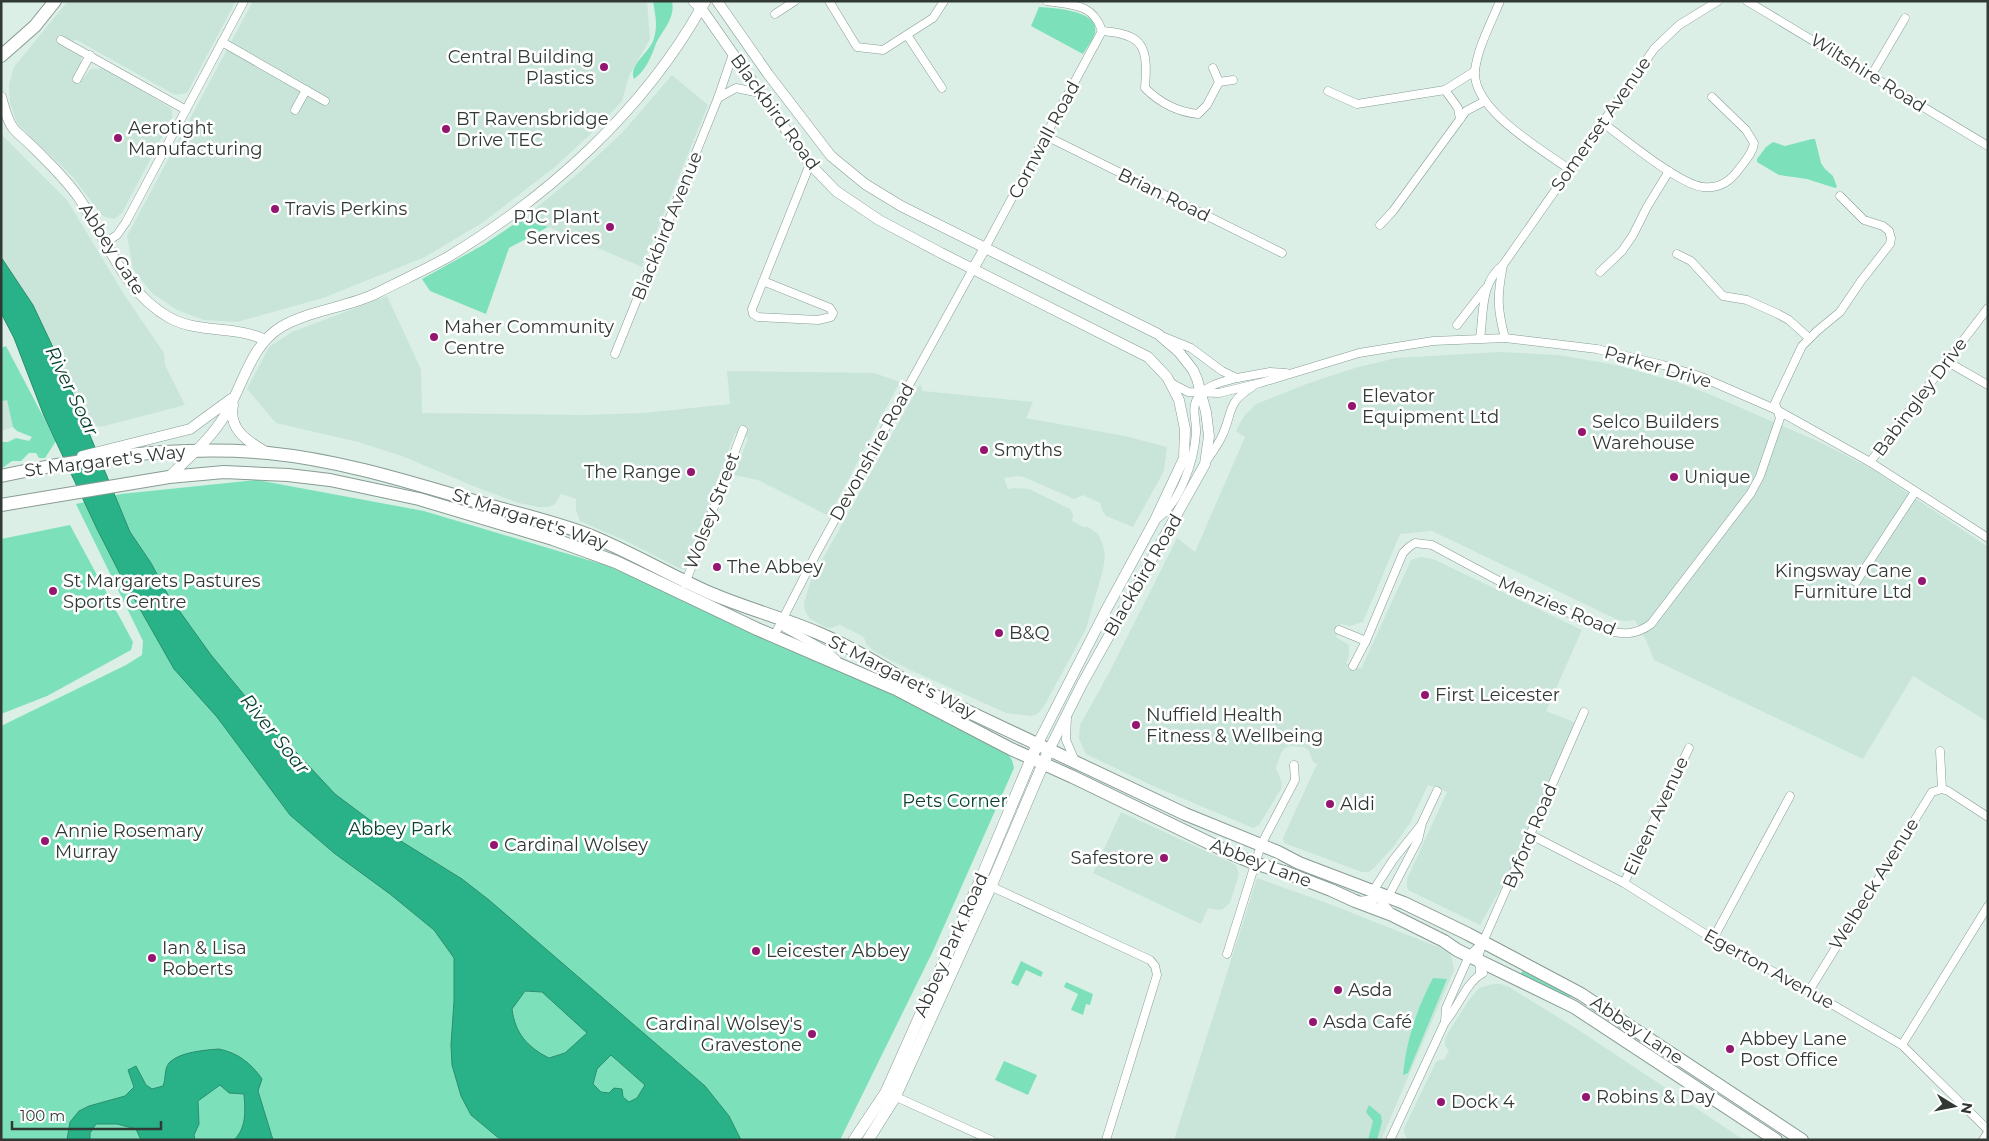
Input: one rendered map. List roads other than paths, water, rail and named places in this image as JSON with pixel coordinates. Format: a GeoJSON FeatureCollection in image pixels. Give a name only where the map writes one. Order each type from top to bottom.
{"type":"FeatureCollection","features":[{"type":"Feature","properties":{"kind":"main road"},"geometry":{"type":"LineString","coordinates":[[1,56],[24,38],[49,4]]}},
{"type":"Feature","properties":{"kind":"main road","name":"St Margaret's Way"},"geometry":{"type":"LineString","coordinates":[[1,476],[130,449],[268,454],[333,464],[386,475],[558,524],[623,549],[683,587],[774,636],[896,689],[1044,764]]}},
{"type":"Feature","properties":{"kind":"main road","name":"St Margaret's Way"},"geometry":{"type":"LineString","coordinates":[[1,505],[133,482],[224,472],[288,475],[330,480],[419,499],[582,548],[683,587],[783,620],[844,645],[876,662],[910,684],[1049,750]]}},
{"type":"Feature","properties":{"kind":"main road","name":"Abbey Park Road"},"geometry":{"type":"LineString","coordinates":[[854,1140],[890,1094],[1037,744]]}},
{"type":"Feature","properties":{"kind":"main road","name":"Abbey Park Road"},"geometry":{"type":"LineString","coordinates":[[868,1140],[991,886],[1049,750]]}},
{"type":"Feature","properties":{"kind":"main road","name":"Abbey Lane"},"geometry":{"type":"LineString","coordinates":[[1049,750],[1185,814],[1299,863],[1404,903],[1438,920],[1462,936],[1476,952],[1498,970],[1574,1007],[1776,1140]]}},
{"type":"Feature","properties":{"kind":"main road","name":"Abbey Lane"},"geometry":{"type":"LineString","coordinates":[[1044,764],[1254,863],[1331,890],[1355,902],[1392,915],[1476,952],[1581,994],[1802,1140]]}},
{"type":"Feature","properties":{"kind":"street"},"geometry":{"type":"LineString","coordinates":[[105,243],[117,235],[126,222],[244,1]]}},
{"type":"Feature","properties":{"kind":"street","name":"Blackbird Road"},"geometry":{"type":"LineString","coordinates":[[716,1],[768,74],[831,156],[865,184],[901,206],[1158,334],[1180,352],[1193,370],[1206,412],[1209,436],[1205,464],[1139,581],[1049,750]]}},
{"type":"Feature","properties":{"kind":"street"},"geometry":{"type":"LineString","coordinates":[[775,14],[795,1]]}},
{"type":"Feature","properties":{"kind":"street"},"geometry":{"type":"LineString","coordinates":[[829,1],[857,47],[883,50],[933,18],[944,1]]}},
{"type":"Feature","properties":{"kind":"street"},"geometry":{"type":"LineString","coordinates":[[1047,1],[1083,7],[1093,14],[1099,22],[1102,31],[1120,32],[1136,40],[1146,53],[1145,88],[1154,96],[1183,113],[1198,114],[1208,105],[1219,82],[1213,68]]}},
{"type":"Feature","properties":{"kind":"street"},"geometry":{"type":"LineString","coordinates":[[1500,1],[1479,55],[1475,71],[1478,87],[1485,101],[1521,135],[1569,169]]}},
{"type":"Feature","properties":{"kind":"street","name":"Somerset Avenue"},"geometry":{"type":"LineString","coordinates":[[1457,325],[1486,287],[1494,272],[1502,265],[1654,49],[1679,25],[1718,1]]}},
{"type":"Feature","properties":{"kind":"street","name":"Wiltshire Road"},"geometry":{"type":"LineString","coordinates":[[1747,1],[1988,146]]}},
{"type":"Feature","properties":{"kind":"street"},"geometry":{"type":"LineString","coordinates":[[169,477],[197,450],[225,416],[259,348],[265,340],[281,326],[374,294],[413,275],[446,258],[500,222],[577,161],[639,96],[682,40],[700,3]]}},
{"type":"Feature","properties":{"kind":"street","name":"Blackbird Road"},"geometry":{"type":"LineString","coordinates":[[700,3],[733,54],[810,164],[836,191],[879,220],[973,270],[1027,295],[1148,357],[1171,383],[1179,400],[1184,421],[1184,458],[1155,520],[1037,744]]}},
{"type":"Feature","properties":{"kind":"street"},"geometry":{"type":"LineString","coordinates":[[1871,76],[1906,18]]}},
{"type":"Feature","properties":{"kind":"street","name":"Cornwall Road"},"geometry":{"type":"LineString","coordinates":[[985,248],[1102,31]]}},
{"type":"Feature","properties":{"kind":"street"},"geometry":{"type":"LineString","coordinates":[[907,35],[942,88]]}},
{"type":"Feature","properties":{"kind":"street"},"geometry":{"type":"LineString","coordinates":[[61,40],[186,110]]}},
{"type":"Feature","properties":{"kind":"street"},"geometry":{"type":"LineString","coordinates":[[222,42],[325,101]]}},
{"type":"Feature","properties":{"kind":"street","name":"Blackbird Avenue"},"geometry":{"type":"LineString","coordinates":[[615,354],[718,98],[733,54]]}},
{"type":"Feature","properties":{"kind":"street"},"geometry":{"type":"LineString","coordinates":[[77,79],[90,56]]}},
{"type":"Feature","properties":{"kind":"street"},"geometry":{"type":"LineString","coordinates":[[1328,91],[1357,104],[1445,90],[1475,71]]}},
{"type":"Feature","properties":{"kind":"street"},"geometry":{"type":"LineString","coordinates":[[1219,82],[1233,80]]}},
{"type":"Feature","properties":{"kind":"street"},"geometry":{"type":"LineString","coordinates":[[718,98],[736,88],[760,93]]}},
{"type":"Feature","properties":{"kind":"street"},"geometry":{"type":"LineString","coordinates":[[295,110],[306,90]]}},
{"type":"Feature","properties":{"kind":"street"},"geometry":{"type":"LineString","coordinates":[[1445,90],[1458,108],[1460,119]]}},
{"type":"Feature","properties":{"kind":"street","name":"Abbey Gate"},"geometry":{"type":"LineString","coordinates":[[1,97],[12,128],[53,166],[79,197],[128,281],[146,301],[168,317],[197,328],[243,333],[265,340]]}},
{"type":"Feature","properties":{"kind":"street"},"geometry":{"type":"LineString","coordinates":[[1602,122],[1669,171],[1701,187],[1720,186],[1734,176],[1754,149],[1754,143],[1752,137],[1712,97]]}},
{"type":"Feature","properties":{"kind":"street"},"geometry":{"type":"LineString","coordinates":[[1380,225],[1393,211],[1466,111],[1485,101]]}},
{"type":"Feature","properties":{"kind":"street","name":"Brian Road"},"geometry":{"type":"LineString","coordinates":[[1046,136],[1282,253]]}},
{"type":"Feature","properties":{"kind":"street"},"geometry":{"type":"LineString","coordinates":[[763,280],[830,308],[831,317],[818,320],[758,317],[753,314],[752,310],[763,280],[810,164]]}},
{"type":"Feature","properties":{"kind":"street"},"geometry":{"type":"LineString","coordinates":[[1600,272],[1622,251],[1633,235],[1647,207],[1669,171]]}},
{"type":"Feature","properties":{"kind":"street","name":"Menzies Road"},"geometry":{"type":"LineString","coordinates":[[1353,666],[1404,554],[1409,547],[1416,543],[1432,545],[1499,581],[1606,630],[1630,634],[1645,628],[1666,607],[1751,493],[1760,476],[1780,418],[1775,403],[1788,372],[1802,346],[1840,312],[1866,274],[1890,244],[1889,231],[1883,226],[1864,220],[1840,196]]}},
{"type":"Feature","properties":{"kind":"street"},"geometry":{"type":"LineString","coordinates":[[973,270],[985,248]]}},
{"type":"Feature","properties":{"kind":"street"},"geometry":{"type":"LineString","coordinates":[[1677,254],[1691,261],[1724,296],[1747,300],[1778,314],[1789,320],[1809,338]]}},
{"type":"Feature","properties":{"kind":"street","name":"Somerset Avenue"},"geometry":{"type":"LineString","coordinates":[[1502,265],[1498,282],[1497,304],[1504,338]]}},
{"type":"Feature","properties":{"kind":"street","name":"Devonshire Road"},"geometry":{"type":"LineString","coordinates":[[774,636],[816,554],[973,270]]}},
{"type":"Feature","properties":{"kind":"street","name":"Somerset Avenue"},"geometry":{"type":"LineString","coordinates":[[1480,338],[1486,287]]}},
{"type":"Feature","properties":{"kind":"street","name":"Babingley Drive"},"geometry":{"type":"LineString","coordinates":[[1870,462],[1988,308]]}},
{"type":"Feature","properties":{"kind":"street"},"geometry":{"type":"LineString","coordinates":[[1158,334],[1191,348],[1222,371],[1236,378]]}},
{"type":"Feature","properties":{"kind":"street","name":"Parker Drive"},"geometry":{"type":"LineString","coordinates":[[1171,383],[1188,392],[1220,393],[1359,353],[1433,341],[1504,338],[1598,349],[1654,362],[1698,376],[1777,410],[1870,462],[1988,538]]}},
{"type":"Feature","properties":{"kind":"street"},"geometry":{"type":"LineString","coordinates":[[1946,362],[1988,385]]}},
{"type":"Feature","properties":{"kind":"street","name":"Parker Drive"},"geometry":{"type":"LineString","coordinates":[[1201,393],[1209,387],[1236,378],[1270,372],[1291,373]]}},
{"type":"Feature","properties":{"kind":"street","name":"Parker Drive"},"geometry":{"type":"LineString","coordinates":[[1205,464],[1222,435],[1230,410],[1240,395],[1260,383]]}},
{"type":"Feature","properties":{"kind":"street","name":"Blackbird Road"},"geometry":{"type":"LineString","coordinates":[[1155,520],[1166,512],[1189,470],[1194,455],[1196,432],[1194,408],[1196,400],[1201,393]]}},
{"type":"Feature","properties":{"kind":"street"},"geometry":{"type":"LineString","coordinates":[[130,449],[190,429],[234,396]]}},
{"type":"Feature","properties":{"kind":"street"},"geometry":{"type":"LineString","coordinates":[[234,396],[231,413],[236,429],[253,445],[268,454]]}},
{"type":"Feature","properties":{"kind":"street","name":"Wolsey Street"},"geometry":{"type":"LineString","coordinates":[[683,587],[743,430]]}},
{"type":"Feature","properties":{"kind":"street"},"geometry":{"type":"LineString","coordinates":[[1856,582],[1915,492]]}},
{"type":"Feature","properties":{"kind":"street"},"geometry":{"type":"LineString","coordinates":[[1126,573],[1139,581]]}},
{"type":"Feature","properties":{"kind":"street"},"geometry":{"type":"LineString","coordinates":[[783,620],[785,628],[826,651],[850,670]]}},
{"type":"Feature","properties":{"kind":"street"},"geometry":{"type":"LineString","coordinates":[[1339,630],[1366,641]]}},
{"type":"Feature","properties":{"kind":"street","name":"Byford Road"},"geometry":{"type":"LineString","coordinates":[[1445,1022],[1446,1008],[1476,952],[1531,835],[1584,712]]}},
{"type":"Feature","properties":{"kind":"street"},"geometry":{"type":"LineString","coordinates":[[1067,714],[1066,740],[1075,761]]}},
{"type":"Feature","properties":{"kind":"street","name":"Eileen Avenue"},"geometry":{"type":"LineString","coordinates":[[1624,884],[1689,748]]}},
{"type":"Feature","properties":{"kind":"street"},"geometry":{"type":"LineString","coordinates":[[1940,751],[1945,790],[1988,816]]}},
{"type":"Feature","properties":{"kind":"street"},"geometry":{"type":"LineString","coordinates":[[1226,954],[1254,863],[1294,780],[1294,765]]}},
{"type":"Feature","properties":{"kind":"street"},"geometry":{"type":"LineString","coordinates":[[1355,902],[1380,895],[1418,840],[1422,823],[1437,790]]}},
{"type":"Feature","properties":{"kind":"street","name":"Welbeck Avenue"},"geometry":{"type":"LineString","coordinates":[[1809,991],[1928,796],[1932,792],[1945,790]]}},
{"type":"Feature","properties":{"kind":"street"},"geometry":{"type":"LineString","coordinates":[[1713,939],[1790,796]]}},
{"type":"Feature","properties":{"kind":"street"},"geometry":{"type":"LineString","coordinates":[[1380,895],[1393,860],[1422,823]]}},
{"type":"Feature","properties":{"kind":"street","name":"Egerton Avenue"},"geometry":{"type":"LineString","coordinates":[[1531,835],[1624,884],[1713,939],[1809,991],[1902,1045],[1988,1131]]}},
{"type":"Feature","properties":{"kind":"street"},"geometry":{"type":"LineString","coordinates":[[980,881],[1150,960],[1156,966],[1157,975],[1106,1140]]}},
{"type":"Feature","properties":{"kind":"street"},"geometry":{"type":"LineString","coordinates":[[1380,895],[1392,915]]}},
{"type":"Feature","properties":{"kind":"street"},"geometry":{"type":"LineString","coordinates":[[1902,1045],[1988,906]]}},
{"type":"Feature","properties":{"kind":"street"},"geometry":{"type":"LineString","coordinates":[[1390,1140],[1445,1022],[1454,1013],[1480,974],[1476,952]]}},
{"type":"Feature","properties":{"kind":"street"},"geometry":{"type":"LineString","coordinates":[[1480,974],[1498,970]]}},
{"type":"Feature","properties":{"kind":"street"},"geometry":{"type":"LineString","coordinates":[[890,1094],[991,1140]]}},
{"type":"Feature","properties":{"kind":"street"},"geometry":{"type":"LineString","coordinates":[[1983,1140],[1988,1131]]}},
{"type":"Feature","properties":{"kind":"water","name":"River Soar"},"geometry":{"type":"Polygon","coordinates":[[[1,257],[33,305],[58,358],[130,532],[151,563],[168,595],[211,655],[255,708],[335,794],[383,830],[462,879],[489,900],[705,1086],[729,1116],[741,1140],[501,1140],[471,1115],[461,1096],[452,1065],[454,958],[434,930],[390,894],[334,853],[290,815],[217,717],[174,669],[97,529],[44,416],[14,338],[1,313],[1,257]],[[525,991],[512,1009],[514,1018],[523,1038],[541,1054],[549,1058],[565,1053],[587,1033],[542,992],[525,991]],[[611,1055],[597,1069],[593,1084],[601,1092],[609,1093],[614,1088],[622,1089],[623,1097],[629,1102],[637,1098],[645,1085],[611,1055]]]}},
{"type":"Feature","properties":{"kind":"water"},"geometry":{"type":"Polygon","coordinates":[[[219,1049],[232,1053],[244,1060],[262,1079],[258,1091],[273,1140],[234,1140],[243,1124],[245,1113],[244,1094],[229,1093],[220,1085],[198,1101],[199,1124],[194,1135],[195,1140],[141,1140],[136,1129],[117,1124],[96,1124],[90,1133],[90,1140],[67,1140],[70,1122],[79,1111],[89,1106],[125,1096],[134,1087],[128,1070],[136,1066],[146,1085],[152,1089],[163,1086],[167,1065],[173,1059],[192,1052],[219,1049]]]}},
{"type":"Feature","properties":{"kind":"place","name":"Central Building Plastics"},"geometry":{"type":"Point","coordinates":[604,67]}},
{"type":"Feature","properties":{"kind":"place","name":"BT Ravensbridge Drive TEC"},"geometry":{"type":"Point","coordinates":[446,129]}},
{"type":"Feature","properties":{"kind":"place","name":"Aerotight Manufacturing"},"geometry":{"type":"Point","coordinates":[118,138]}},
{"type":"Feature","properties":{"kind":"place","name":"Travis Perkins"},"geometry":{"type":"Point","coordinates":[275,209]}},
{"type":"Feature","properties":{"kind":"place","name":"PJC Plant Services"},"geometry":{"type":"Point","coordinates":[610,227]}},
{"type":"Feature","properties":{"kind":"place","name":"Maher Community Centre"},"geometry":{"type":"Point","coordinates":[434,337]}},
{"type":"Feature","properties":{"kind":"place","name":"Elevator Equipment Ltd"},"geometry":{"type":"Point","coordinates":[1352,406]}},
{"type":"Feature","properties":{"kind":"place","name":"Selco Builders Warehouse"},"geometry":{"type":"Point","coordinates":[1582,432]}},
{"type":"Feature","properties":{"kind":"place","name":"Smyths"},"geometry":{"type":"Point","coordinates":[984,450]}},
{"type":"Feature","properties":{"kind":"place","name":"The Range"},"geometry":{"type":"Point","coordinates":[691,472]}},
{"type":"Feature","properties":{"kind":"place","name":"Unique"},"geometry":{"type":"Point","coordinates":[1674,477]}},
{"type":"Feature","properties":{"kind":"place","name":"The Abbey"},"geometry":{"type":"Point","coordinates":[717,567]}},
{"type":"Feature","properties":{"kind":"place","name":"Kingsway Cane Furniture Ltd"},"geometry":{"type":"Point","coordinates":[1922,581]}},
{"type":"Feature","properties":{"kind":"place","name":"St Margarets Pastures Sports Centre"},"geometry":{"type":"Point","coordinates":[53,591]}},
{"type":"Feature","properties":{"kind":"place","name":"B&Q"},"geometry":{"type":"Point","coordinates":[999,633]}},
{"type":"Feature","properties":{"kind":"place","name":"First Leicester"},"geometry":{"type":"Point","coordinates":[1425,695]}},
{"type":"Feature","properties":{"kind":"place","name":"Nuffield Health Fitness & Wellbeing"},"geometry":{"type":"Point","coordinates":[1136,725]}},
{"type":"Feature","properties":{"kind":"place","name":"Aldi"},"geometry":{"type":"Point","coordinates":[1330,804]}},
{"type":"Feature","properties":{"kind":"place","name":"Annie Rosemary Murray"},"geometry":{"type":"Point","coordinates":[45,841]}},
{"type":"Feature","properties":{"kind":"place","name":"Cardinal Wolsey"},"geometry":{"type":"Point","coordinates":[494,845]}},
{"type":"Feature","properties":{"kind":"place","name":"Safestore"},"geometry":{"type":"Point","coordinates":[1164,858]}},
{"type":"Feature","properties":{"kind":"place","name":"Leicester Abbey"},"geometry":{"type":"Point","coordinates":[756,951]}},
{"type":"Feature","properties":{"kind":"place","name":"Ian & Lisa Roberts"},"geometry":{"type":"Point","coordinates":[152,958]}},
{"type":"Feature","properties":{"kind":"place","name":"Asda"},"geometry":{"type":"Point","coordinates":[1338,990]}},
{"type":"Feature","properties":{"kind":"place","name":"Asda Café"},"geometry":{"type":"Point","coordinates":[1313,1022]}},
{"type":"Feature","properties":{"kind":"place","name":"Cardinal Wolsey's Gravestone"},"geometry":{"type":"Point","coordinates":[812,1034]}},
{"type":"Feature","properties":{"kind":"place","name":"Abbey Lane Post Office"},"geometry":{"type":"Point","coordinates":[1730,1049]}},
{"type":"Feature","properties":{"kind":"place","name":"Robins & Day"},"geometry":{"type":"Point","coordinates":[1586,1097]}},
{"type":"Feature","properties":{"kind":"place","name":"Dock 4"},"geometry":{"type":"Point","coordinates":[1441,1102]}},
{"type":"Feature","properties":{"kind":"park label","name":"Pets Corner"},"geometry":{"type":"Point","coordinates":[955,801]}},
{"type":"Feature","properties":{"kind":"park label","name":"Abbey Park"},"geometry":{"type":"Point","coordinates":[400,829]}}]}
